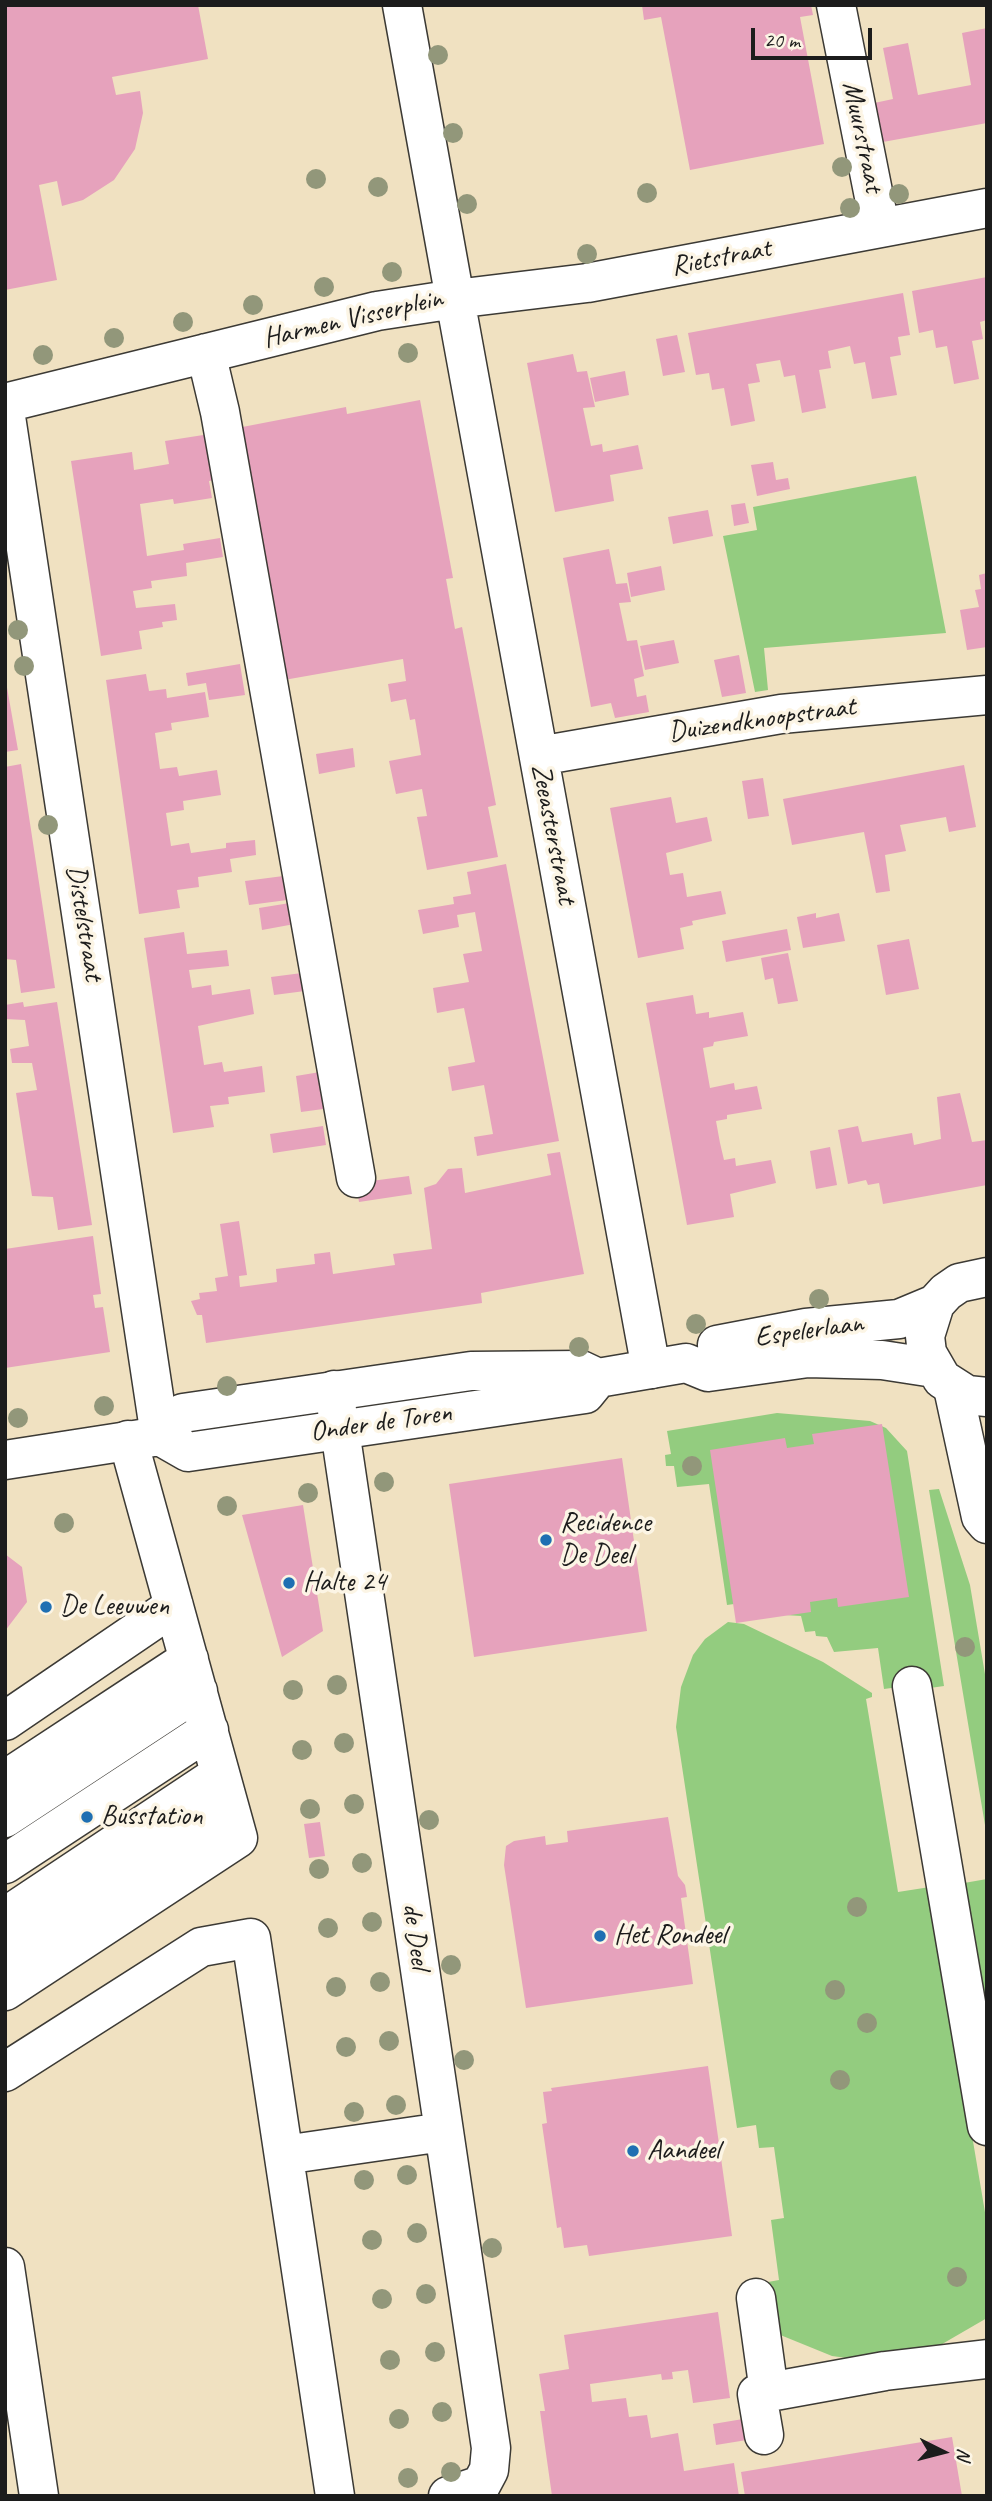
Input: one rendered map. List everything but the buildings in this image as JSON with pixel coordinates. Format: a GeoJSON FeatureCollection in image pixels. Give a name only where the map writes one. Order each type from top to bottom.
{"type":"FeatureCollection","features":[{"type":"Feature","properties":{"kind":"street","name":"Harmen Visserplein"},"geometry":{"type":"LineString","coordinates":[[5,403],[377,312],[455,299],[445,231],[402,5]]}},
{"type":"Feature","properties":{"kind":"street","name":"Muurstraat"},"geometry":{"type":"LineString","coordinates":[[836,5],[880,227]]}},
{"type":"Feature","properties":{"kind":"street","name":"Rietstraat"},"geometry":{"type":"LineString","coordinates":[[455,299],[587,283],[987,208]]}},
{"type":"Feature","properties":{"kind":"street","name":"Zeeasterstraat"},"geometry":{"type":"LineString","coordinates":[[455,299],[538,756],[669,1366]]}},
{"type":"Feature","properties":{"kind":"street"},"geometry":{"type":"LineString","coordinates":[[206,353],[220,412],[356,1178]]}},
{"type":"Feature","properties":{"kind":"street","name":"Distelstraat"},"geometry":{"type":"LineString","coordinates":[[5,410],[144,1438],[174,1606],[238,1838],[5,1991]]}},
{"type":"Feature","properties":{"kind":"street","name":"Duizendknoopstraat"},"geometry":{"type":"LineString","coordinates":[[538,756],[781,714],[987,695]]}},
{"type":"Feature","properties":{"kind":"street","name":"Espelerlaan"},"geometry":{"type":"LineString","coordinates":[[669,1366],[704,1347],[806,1328],[899,1319],[935,1304],[959,1283],[987,1277]]}},
{"type":"Feature","properties":{"kind":"street"},"geometry":{"type":"LineString","coordinates":[[935,1304],[925,1336],[958,1384],[981,1517],[987,1524]]}},
{"type":"Feature","properties":{"kind":"street","name":"Espelerlaan"},"geometry":{"type":"LineString","coordinates":[[669,1366],[708,1372],[808,1358],[882,1360],[958,1384]]}},
{"type":"Feature","properties":{"kind":"street","name":"Onder de Toren"},"geometry":{"type":"LineString","coordinates":[[144,1438],[183,1413],[334,1390],[485,1370],[581,1370],[598,1378],[669,1366]]}},
{"type":"Feature","properties":{"kind":"street","name":"Onder de Toren"},"geometry":{"type":"LineString","coordinates":[[144,1438],[188,1452],[585,1394],[598,1378]]}},
{"type":"Feature","properties":{"kind":"street","name":"de Deel"},"geometry":{"type":"LineString","coordinates":[[334,1390],[491,2448],[489,2470],[472,2490]]}},
{"type":"Feature","properties":{"kind":"street"},"geometry":{"type":"LineString","coordinates":[[5,1460],[144,1438]]}},
{"type":"Feature","properties":{"kind":"street"},"geometry":{"type":"LineString","coordinates":[[5,1721],[174,1606]]}},
{"type":"Feature","properties":{"kind":"street"},"geometry":{"type":"LineString","coordinates":[[5,1780],[193,1675]]}},
{"type":"Feature","properties":{"kind":"street"},"geometry":{"type":"LineString","coordinates":[[5,1818],[193,1675]]}},
{"type":"Feature","properties":{"kind":"street"},"geometry":{"type":"LineString","coordinates":[[912,1686],[987,2126]]}},
{"type":"Feature","properties":{"kind":"street"},"geometry":{"type":"LineString","coordinates":[[5,1864],[209,1730]]}},
{"type":"Feature","properties":{"kind":"street"},"geometry":{"type":"LineString","coordinates":[[5,1917],[225,1790]]}},
{"type":"Feature","properties":{"kind":"street"},"geometry":{"type":"LineString","coordinates":[[5,1954],[225,1790]]}},
{"type":"Feature","properties":{"kind":"street"},"geometry":{"type":"LineString","coordinates":[[5,2072],[201,1947],[251,1938],[335,2496]]}},
{"type":"Feature","properties":{"kind":"street"},"geometry":{"type":"LineString","coordinates":[[284,2155],[443,2132]]}},
{"type":"Feature","properties":{"kind":"street"},"geometry":{"type":"LineString","coordinates":[[5,2267],[39,2496]]}},
{"type":"Feature","properties":{"kind":"street"},"geometry":{"type":"LineString","coordinates":[[756,2298],[769,2392]]}},
{"type":"Feature","properties":{"kind":"street"},"geometry":{"type":"LineString","coordinates":[[764,2435],[757,2394],[885,2371],[987,2359]]}},
{"type":"Feature","properties":{"kind":"green space"},"geometry":{"type":"Polygon","coordinates":[[[916,476],[946,633],[764,648],[768,690],[755,692],[723,536],[757,530],[753,507],[916,476]]]}},
{"type":"Feature","properties":{"kind":"green space"},"geometry":{"type":"Polygon","coordinates":[[[777,1413],[870,1421],[886,1428],[907,1451],[944,1686],[930,1688],[929,1683],[884,1689],[878,1648],[834,1652],[827,1637],[816,1636],[815,1631],[805,1632],[801,1616],[785,1615],[769,1599],[727,1605],[709,1484],[677,1487],[674,1466],[666,1466],[665,1455],[671,1454],[667,1431],[777,1413]]]}},
{"type":"Feature","properties":{"kind":"green space"},"geometry":{"type":"Polygon","coordinates":[[[939,1489],[970,1585],[987,1686],[987,1837],[929,1490],[939,1489]]]}},
{"type":"Feature","properties":{"kind":"green space"},"geometry":{"type":"Polygon","coordinates":[[[728,1622],[744,1624],[823,1662],[872,1693],[872,1697],[866,1699],[898,1892],[930,1887],[987,2224],[987,2318],[937,2347],[854,2359],[832,2356],[773,2332],[768,2282],[779,2280],[771,2220],[784,2218],[774,2147],[759,2148],[756,2125],[737,2128],[676,1727],[681,1687],[693,1655],[705,1639],[728,1622]]]}},
{"type":"Feature","properties":{"kind":"green space"},"geometry":{"type":"Polygon","coordinates":[[[987,1879],[987,2001],[984,2001],[964,1883],[987,1879]]]}},
{"type":"Feature","properties":{"kind":"place","name":"Recidence De Deel"},"geometry":{"type":"Point","coordinates":[546,1540]}},
{"type":"Feature","properties":{"kind":"place","name":"Halte 24"},"geometry":{"type":"Point","coordinates":[289,1583]}},
{"type":"Feature","properties":{"kind":"place","name":"De Leeuwen"},"geometry":{"type":"Point","coordinates":[46,1607]}},
{"type":"Feature","properties":{"kind":"place","name":"Busstation"},"geometry":{"type":"Point","coordinates":[87,1817]}},
{"type":"Feature","properties":{"kind":"place","name":"Het Rondeel"},"geometry":{"type":"Point","coordinates":[600,1936]}},
{"type":"Feature","properties":{"kind":"place","name":"Aandeel"},"geometry":{"type":"Point","coordinates":[633,2151]}}]}
